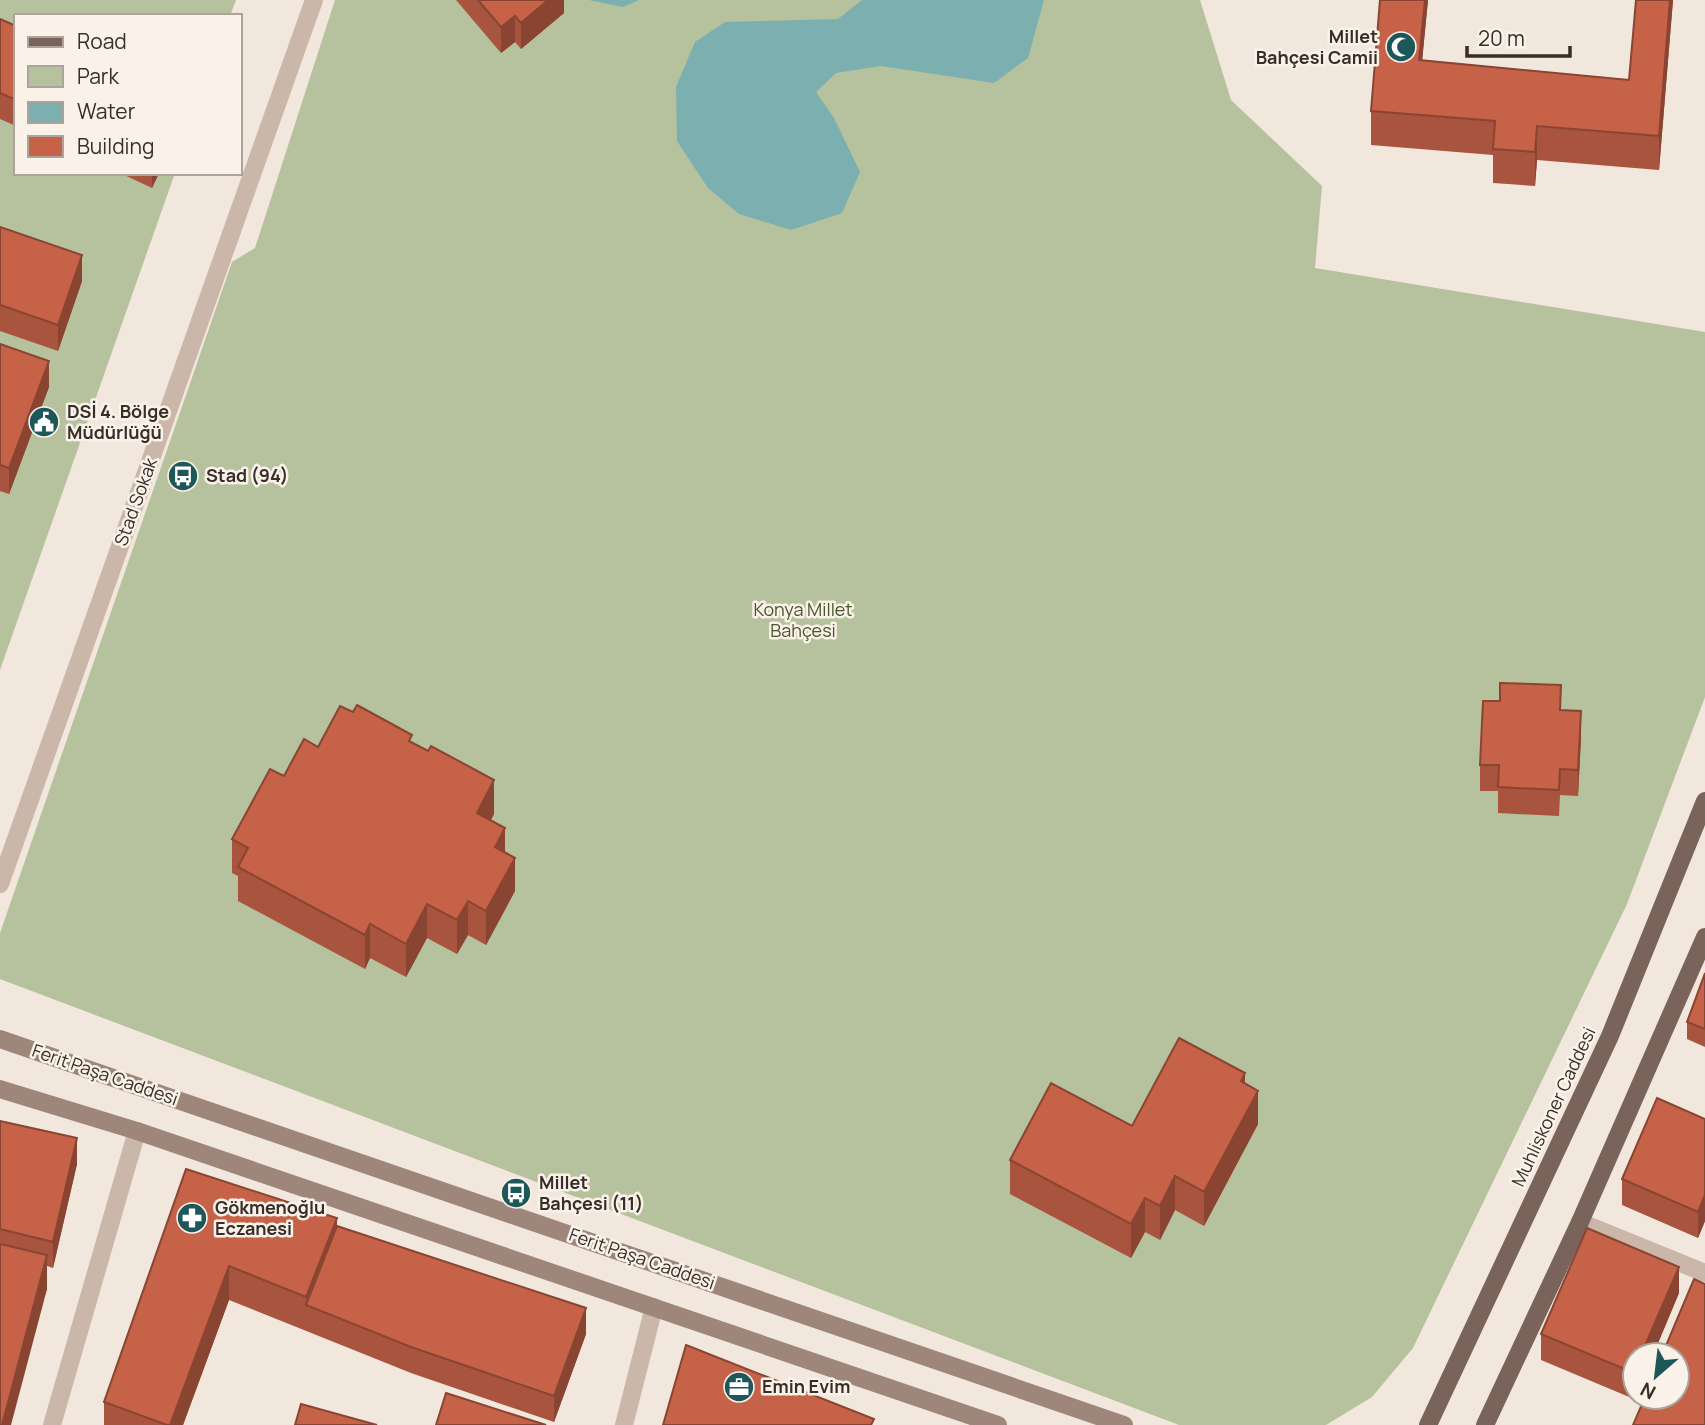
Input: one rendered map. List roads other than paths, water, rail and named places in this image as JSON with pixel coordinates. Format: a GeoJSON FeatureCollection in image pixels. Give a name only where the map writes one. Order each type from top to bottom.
{"type":"FeatureCollection","features":[{"type":"Feature","properties":{"kind":"main road","name":"Muhliskoner Caddesi"},"geometry":{"type":"LineString","coordinates":[[1428,1425],[1611,1036],[1705,801]]}},
{"type":"Feature","properties":{"kind":"main road"},"geometry":{"type":"LineString","coordinates":[[1485,1425],[1701,957],[1705,937]]}},
{"type":"Feature","properties":{"kind":"main road","name":"Ferit Paşa Caddesi"},"geometry":{"type":"LineString","coordinates":[[0,1039],[1124,1425]]}},
{"type":"Feature","properties":{"kind":"main road"},"geometry":{"type":"LineString","coordinates":[[0,1090],[137,1131],[998,1425]]}},
{"type":"Feature","properties":{"kind":"street","name":"Stad Sokak"},"geometry":{"type":"LineString","coordinates":[[0,884],[314,0]]}},
{"type":"Feature","properties":{"kind":"street"},"geometry":{"type":"LineString","coordinates":[[52,1425],[137,1131]]}},
{"type":"Feature","properties":{"kind":"street"},"geometry":{"type":"LineString","coordinates":[[1580,1222],[1705,1273]]}},
{"type":"Feature","properties":{"kind":"street"},"geometry":{"type":"LineString","coordinates":[[624,1425],[654,1307]]}},
{"type":"Feature","properties":{"kind":"water"},"geometry":{"type":"Polygon","coordinates":[[[589,0],[639,0],[623,7],[589,0]]]}},
{"type":"Feature","properties":{"kind":"water"},"geometry":{"type":"Polygon","coordinates":[[[862,0],[1044,0],[1028,58],[994,83],[881,66],[836,73],[816,92],[834,118],[860,172],[842,213],[791,230],[739,214],[708,188],[677,141],[676,87],[695,42],[725,22],[838,19],[862,0]]]}},
{"type":"Feature","properties":{"kind":"place","name":"Millet Bahçesi Camii"},"geometry":{"type":"Point","coordinates":[1401,47]}},
{"type":"Feature","properties":{"kind":"place","name":"DSİ 4. Bölge Müdürlüğü"},"geometry":{"type":"Point","coordinates":[44,422]}},
{"type":"Feature","properties":{"kind":"place","name":"Stad (94)"},"geometry":{"type":"Point","coordinates":[183,476]}},
{"type":"Feature","properties":{"kind":"place","name":"Millet Bahçesi (11)"},"geometry":{"type":"Point","coordinates":[516,1193]}},
{"type":"Feature","properties":{"kind":"place","name":"Gökmenoğlu Eczanesi"},"geometry":{"type":"Point","coordinates":[192,1218]}},
{"type":"Feature","properties":{"kind":"place","name":"Emin Evim"},"geometry":{"type":"Point","coordinates":[739,1387]}},
{"type":"Feature","properties":{"kind":"park label","name":"Konya Millet Bahçesi"},"geometry":{"type":"Point","coordinates":[803,620]}}]}
